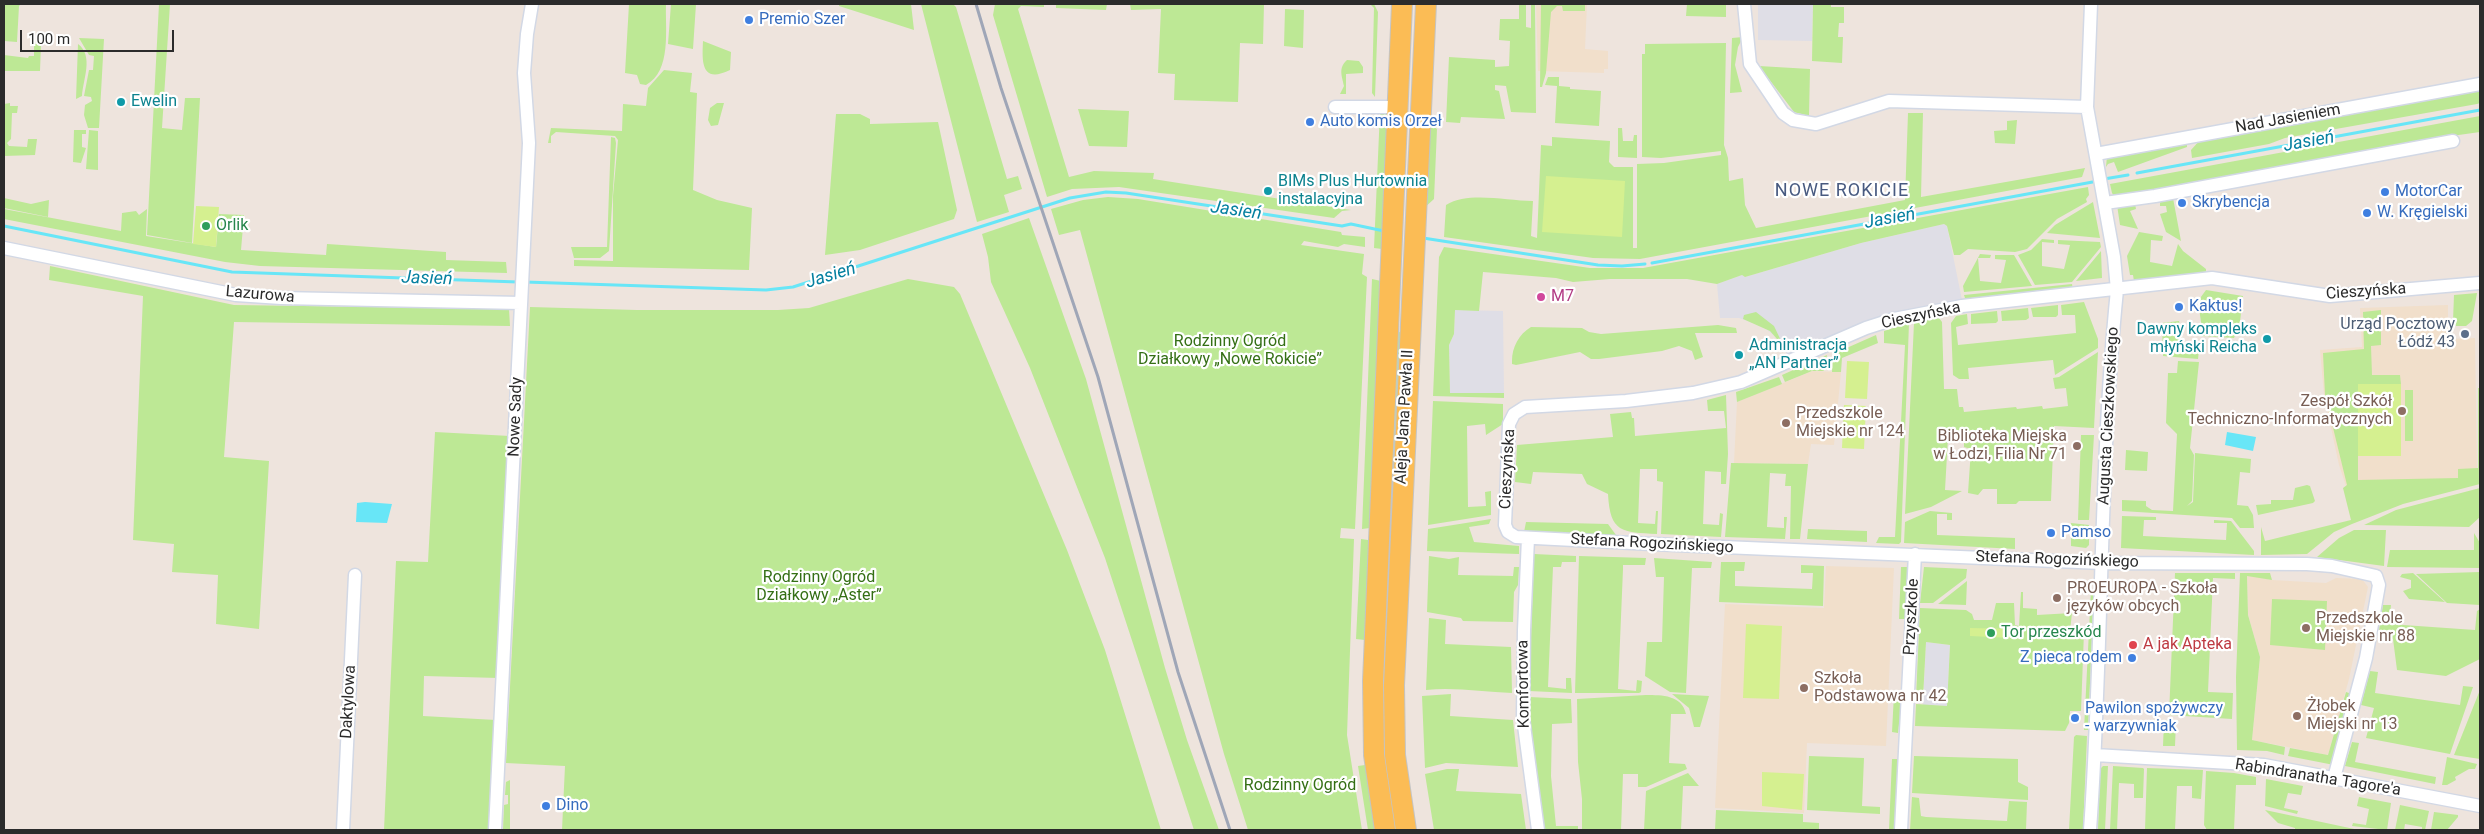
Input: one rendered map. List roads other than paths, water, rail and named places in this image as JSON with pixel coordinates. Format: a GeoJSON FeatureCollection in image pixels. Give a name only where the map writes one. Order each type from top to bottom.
{"type":"FeatureCollection","features":[{"type":"Feature","properties":{"kind":"main road","name":"Aleja Jana Pawła II"},"geometry":{"type":"LineString","coordinates":[[1385,830],[1376,771],[1372,707],[1402,4]]}},
{"type":"Feature","properties":{"kind":"main road","name":"Aleja Jana Pawła II"},"geometry":{"type":"LineString","coordinates":[[1406,830],[1396,764],[1393,712],[1426,4]]}},
{"type":"Feature","properties":{"kind":"main road"},"geometry":{"type":"LineString","coordinates":[[1388,321],[1410,322]]}},
{"type":"Feature","properties":{"kind":"street","name":"Nowe Sady"},"geometry":{"type":"LineString","coordinates":[[495,830],[509,585],[529,143],[524,73],[527,34],[532,4]]}},
{"type":"Feature","properties":{"kind":"street"},"geometry":{"type":"LineString","coordinates":[[1744,4],[1750,64],[1783,113],[1793,120],[1816,124],[1890,101],[2087,107]]}},
{"type":"Feature","properties":{"kind":"street","name":"Augusta Cieszkowskiego"},"geometry":{"type":"LineString","coordinates":[[2090,830],[2117,290],[2104,198],[2087,107],[2091,4]]}},
{"type":"Feature","properties":{"kind":"street","name":"Nad Jasieniem"},"geometry":{"type":"LineString","coordinates":[[2096,154],[2480,84]]}},
{"type":"Feature","properties":{"kind":"street"},"geometry":{"type":"LineString","coordinates":[[1335,107],[1398,107]]}},
{"type":"Feature","properties":{"kind":"street"},"geometry":{"type":"LineString","coordinates":[[2104,198],[2155,196],[2453,141]]}},
{"type":"Feature","properties":{"kind":"street","name":"Lazurowa"},"geometry":{"type":"LineString","coordinates":[[4,248],[236,295],[281,298],[521,299]]}},
{"type":"Feature","properties":{"kind":"street","name":"Cieszyńska"},"geometry":{"type":"LineString","coordinates":[[1528,538],[1511,535],[1505,525],[1507,431],[1511,419],[1519,409],[1684,395],[1741,382],[1866,328],[1907,316],[1962,306],[2212,278],[2330,296],[2480,283]]}},
{"type":"Feature","properties":{"kind":"street","name":"Stefana Rogozińskiego"},"geometry":{"type":"LineString","coordinates":[[1528,538],[2102,563],[2307,564],[2366,572],[2378,579],[2375,614],[2366,658],[2334,778]]}},
{"type":"Feature","properties":{"kind":"street","name":"Komfortowa"},"geometry":{"type":"LineString","coordinates":[[1528,538],[1523,718],[1538,830]]}},
{"type":"Feature","properties":{"kind":"street","name":"Przyszkole"},"geometry":{"type":"LineString","coordinates":[[1901,830],[1915,554]]}},
{"type":"Feature","properties":{"kind":"street","name":"Daktylowa"},"geometry":{"type":"LineString","coordinates":[[343,830],[355,575]]}},
{"type":"Feature","properties":{"kind":"street","name":"Rabindranatha Tagore'a"},"geometry":{"type":"LineString","coordinates":[[2095,755],[2250,764],[2480,806]]}},
{"type":"Feature","properties":{"kind":"water"},"geometry":{"type":"Polygon","coordinates":[[[2227,432],[2256,437],[2253,451],[2225,445],[2227,432]]]}},
{"type":"Feature","properties":{"kind":"water"},"geometry":{"type":"Polygon","coordinates":[[[357,503],[392,504],[387,523],[356,522],[357,503]]]}},
{"type":"Feature","properties":{"kind":"waterway","name":"Jasień"},"geometry":{"type":"LineString","coordinates":[[2137,173],[2480,110]]}},
{"type":"Feature","properties":{"kind":"waterway","name":"Jasień"},"geometry":{"type":"LineString","coordinates":[[2104,179],[2128,175]]}},
{"type":"Feature","properties":{"kind":"waterway","name":"Jasień"},"geometry":{"type":"LineString","coordinates":[[1652,263],[2098,181]]}},
{"type":"Feature","properties":{"kind":"waterway","name":"Jasień"},"geometry":{"type":"LineString","coordinates":[[525,282],[766,290],[793,287],[1070,198],[1106,192],[1126,193],[1342,226],[1351,224],[1384,231]]}},
{"type":"Feature","properties":{"kind":"waterway","name":"Jasień"},"geometry":{"type":"LineString","coordinates":[[4,226],[232,272],[518,282]]}},
{"type":"Feature","properties":{"kind":"waterway","name":"Jasień"},"geometry":{"type":"LineString","coordinates":[[1423,238],[1598,265],[1622,266],[1645,264]]}},
{"type":"Feature","properties":{"kind":"railway"},"geometry":{"type":"LineString","coordinates":[[976,4],[1001,88],[1098,377],[1178,672],[1230,830]]}},
{"type":"Feature","properties":{"kind":"place","name":"Premio Szer"},"geometry":{"type":"Point","coordinates":[749,20]}},
{"type":"Feature","properties":{"kind":"place","name":"Ewelin"},"geometry":{"type":"Point","coordinates":[121,102]}},
{"type":"Feature","properties":{"kind":"place","name":"Auto komis Orzeł"},"geometry":{"type":"Point","coordinates":[1310,122]}},
{"type":"Feature","properties":{"kind":"place","name":"BIMs Plus Hurtownia instalacyjna"},"geometry":{"type":"Point","coordinates":[1268,191]}},
{"type":"Feature","properties":{"kind":"place","name":"MotorCar"},"geometry":{"type":"Point","coordinates":[2385,192]}},
{"type":"Feature","properties":{"kind":"place","name":"Skrybencja"},"geometry":{"type":"Point","coordinates":[2182,203]}},
{"type":"Feature","properties":{"kind":"place","name":"W. Kręgielski"},"geometry":{"type":"Point","coordinates":[2367,213]}},
{"type":"Feature","properties":{"kind":"place","name":"Orlik"},"geometry":{"type":"Point","coordinates":[206,226]}},
{"type":"Feature","properties":{"kind":"place","name":"M7"},"geometry":{"type":"Point","coordinates":[1541,297]}},
{"type":"Feature","properties":{"kind":"place","name":"Kaktus!"},"geometry":{"type":"Point","coordinates":[2179,307]}},
{"type":"Feature","properties":{"kind":"place","name":"Urząd Pocztowy Łódź 43"},"geometry":{"type":"Point","coordinates":[2465,334]}},
{"type":"Feature","properties":{"kind":"place","name":"Dawny kompleks młyński Reicha"},"geometry":{"type":"Point","coordinates":[2267,339]}},
{"type":"Feature","properties":{"kind":"place","name":"Administracja „AN Partner”"},"geometry":{"type":"Point","coordinates":[1739,355]}},
{"type":"Feature","properties":{"kind":"place","name":"Zespół Szkół Techniczno-Informatycznych"},"geometry":{"type":"Point","coordinates":[2402,411]}},
{"type":"Feature","properties":{"kind":"place","name":"Przedszkole Miejskie nr 124"},"geometry":{"type":"Point","coordinates":[1786,423]}},
{"type":"Feature","properties":{"kind":"place","name":"Biblioteka Miejska w Łodzi, Filia Nr 71"},"geometry":{"type":"Point","coordinates":[2077,446]}},
{"type":"Feature","properties":{"kind":"place","name":"Pamso"},"geometry":{"type":"Point","coordinates":[2051,533]}},
{"type":"Feature","properties":{"kind":"place","name":"PROEUROPA - Szkoła języków obcych"},"geometry":{"type":"Point","coordinates":[2057,598]}},
{"type":"Feature","properties":{"kind":"place","name":"Przedszkole Miejskie nr 88"},"geometry":{"type":"Point","coordinates":[2306,628]}},
{"type":"Feature","properties":{"kind":"place","name":"Tor przeszkód"},"geometry":{"type":"Point","coordinates":[1991,633]}},
{"type":"Feature","properties":{"kind":"place","name":"A jak Apteka"},"geometry":{"type":"Point","coordinates":[2133,645]}},
{"type":"Feature","properties":{"kind":"place","name":"Z pieca rodem"},"geometry":{"type":"Point","coordinates":[2132,658]}},
{"type":"Feature","properties":{"kind":"place","name":"Szkoła Podstawowa nr 42"},"geometry":{"type":"Point","coordinates":[1804,688]}},
{"type":"Feature","properties":{"kind":"place","name":"Żłobek Miejski nr 13"},"geometry":{"type":"Point","coordinates":[2297,716]}},
{"type":"Feature","properties":{"kind":"place","name":"Pawilon spożywczy - warzywniak"},"geometry":{"type":"Point","coordinates":[2075,718]}},
{"type":"Feature","properties":{"kind":"place","name":"Dino"},"geometry":{"type":"Point","coordinates":[546,806]}},
{"type":"Feature","properties":{"kind":"district","name":"NOWE ROKICIE"},"geometry":{"type":"Point","coordinates":[1842,191]}},
{"type":"Feature","properties":{"kind":"park label","name":"Rodzinny Ogród Działkowy „Nowe Rokicie”"},"geometry":{"type":"Point","coordinates":[1230,351]}},
{"type":"Feature","properties":{"kind":"park label","name":"Rodzinny Ogród Działkowy „Aster”"},"geometry":{"type":"Point","coordinates":[819,587]}},
{"type":"Feature","properties":{"kind":"park label","name":"Rodzinny Ogród"},"geometry":{"type":"Point","coordinates":[1300,786]}}]}
